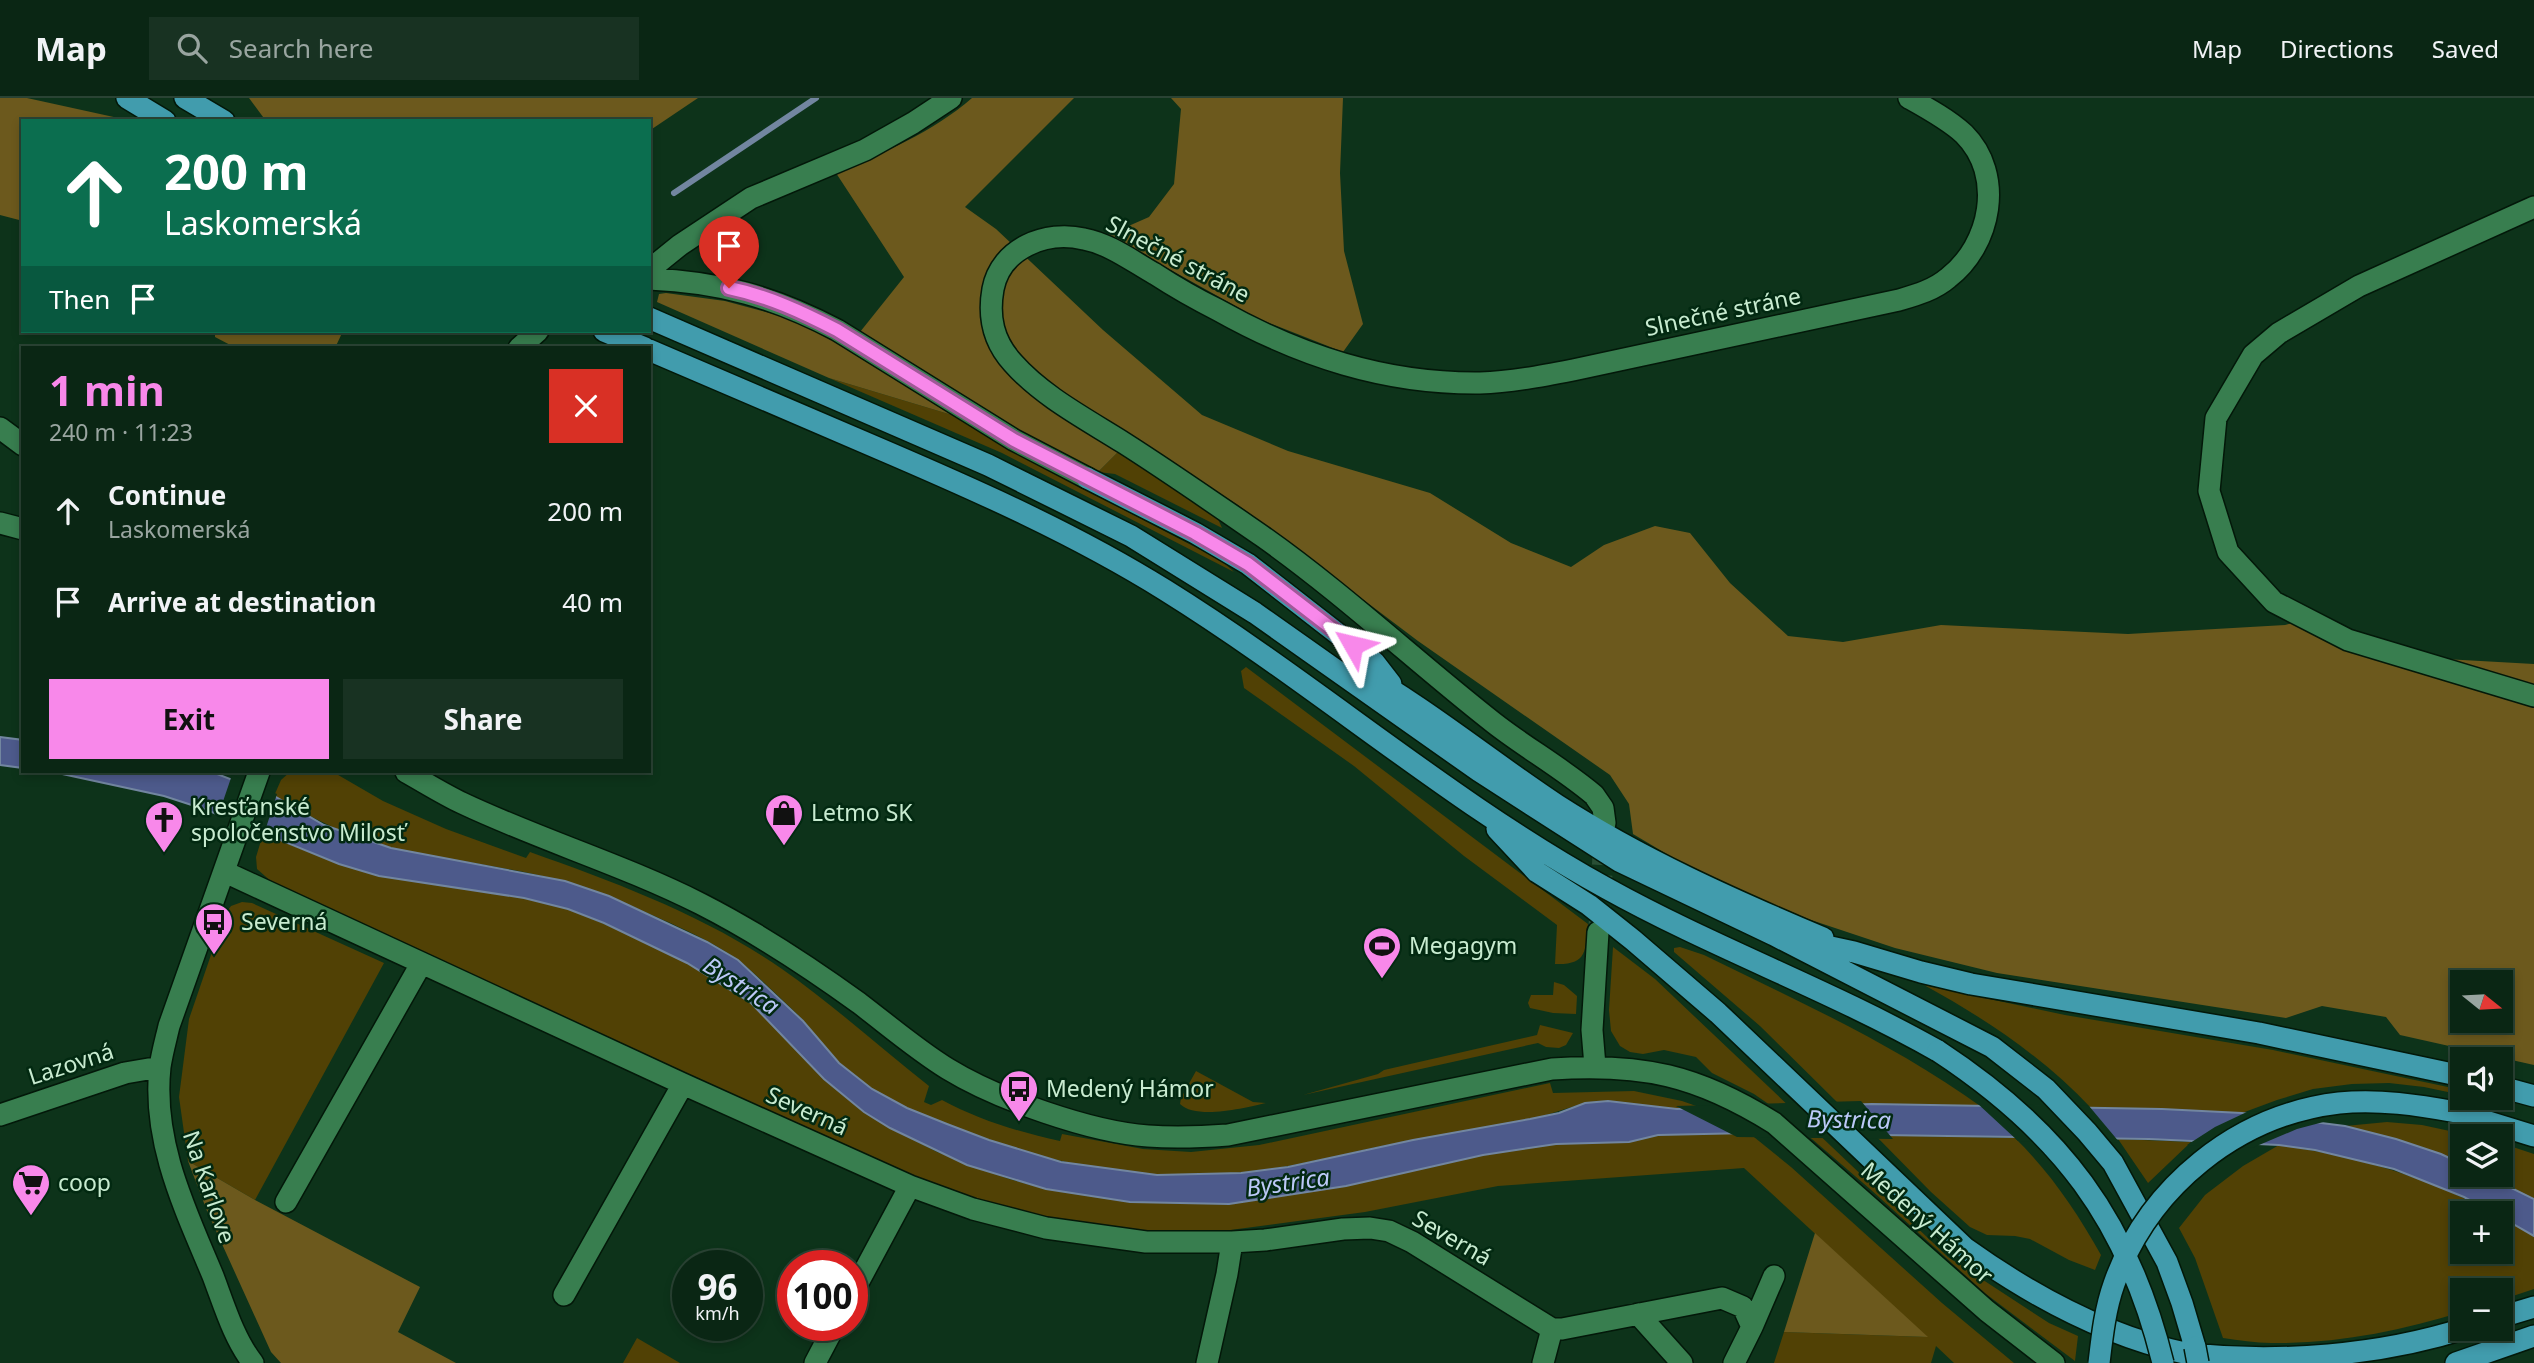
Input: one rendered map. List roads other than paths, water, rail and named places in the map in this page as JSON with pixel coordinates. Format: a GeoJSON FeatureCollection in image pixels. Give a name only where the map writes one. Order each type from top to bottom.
{"type":"FeatureCollection","features":[{"type":"Feature","properties":{"kind":"highway"},"geometry":{"type":"LineString","coordinates":[[127,98],[162,119]]}},
{"type":"Feature","properties":{"kind":"highway"},"geometry":{"type":"LineString","coordinates":[[185,98],[221,119]]}},
{"type":"Feature","properties":{"kind":"highway"},"geometry":{"type":"LineString","coordinates":[[651,319],[988,465],[1131,536],[1255,613],[1397,692],[1515,777],[1625,846],[1734,900],[1854,952]]}},
{"type":"Feature","properties":{"kind":"highway"},"geometry":{"type":"LineString","coordinates":[[609,333],[640,346]]}},
{"type":"Feature","properties":{"kind":"highway"},"geometry":{"type":"LineString","coordinates":[[651,351],[975,490],[1112,559],[1268,657],[1479,810],[1605,887],[1712,942],[1869,1013],[1938,1051],[1998,1093],[2025,1117],[2087,1188],[2113,1227],[2133,1268],[2163,1363]]}},
{"type":"Feature","properties":{"kind":"highway"},"geometry":{"type":"LineString","coordinates":[[1087,478],[1195,533],[1248,564],[1374,662],[1397,692]]}},
{"type":"Feature","properties":{"kind":"highway"},"geometry":{"type":"LineString","coordinates":[[1255,613],[1547,817],[1655,880],[1774,935],[1993,1047],[2046,1089],[2113,1163],[2167,1262],[2182,1303],[2198,1363]]}},
{"type":"Feature","properties":{"kind":"highway"},"geometry":{"type":"LineString","coordinates":[[1479,810],[1537,872],[1589,905],[1718,1013],[1965,1248],[2010,1281],[2086,1320],[2160,1347],[2202,1356],[2280,1362],[2338,1358],[2405,1346],[2450,1333]]}},
{"type":"Feature","properties":{"kind":"highway"},"geometry":{"type":"LineString","coordinates":[[1774,935],[1854,952],[1971,984],[2259,1033],[2450,1073]]}},
{"type":"Feature","properties":{"kind":"highway"},"geometry":{"type":"LineString","coordinates":[[2513,1090],[2534,1096]]}},
{"type":"Feature","properties":{"kind":"highway"},"geometry":{"type":"LineString","coordinates":[[2099,1363],[2110,1298],[2123,1261],[2138,1234],[2165,1196],[2200,1161],[2238,1136],[2277,1118],[2340,1103],[2405,1103],[2456,1112],[2534,1136]]}},
{"type":"Feature","properties":{"kind":"highway"},"geometry":{"type":"LineString","coordinates":[[2513,1313],[2534,1307]]}},
{"type":"Feature","properties":{"kind":"highway"},"geometry":{"type":"LineString","coordinates":[[2456,1363],[2534,1336]]}},
{"type":"Feature","properties":{"kind":"street"},"geometry":{"type":"LineString","coordinates":[[651,268],[680,245],[751,198],[865,150],[951,98]]}},
{"type":"Feature","properties":{"kind":"street","name":"Slnečné stráne"},"geometry":{"type":"LineString","coordinates":[[1605,823],[1603,807],[1594,794],[1493,722],[1266,540],[1062,403],[1015,365],[1001,348],[992,327],[994,284],[1001,267],[1014,253],[1030,243],[1064,236],[1084,239],[1125,256],[1254,329],[1324,360],[1394,377],[1480,383],[1573,370],[1899,300],[1925,292],[1948,279],[1966,261],[1979,241],[1988,214],[1989,188],[1981,160],[1965,135],[1909,98]]}},
{"type":"Feature","properties":{"kind":"street"},"geometry":{"type":"LineString","coordinates":[[2534,207],[2359,286],[2279,333],[2253,355],[2216,418],[2209,491],[2228,552],[2273,602],[2348,640],[2534,696]]}},
{"type":"Feature","properties":{"kind":"street"},"geometry":{"type":"LineString","coordinates":[[651,278],[745,292],[777,301],[837,330],[1014,440],[1087,478]]}},
{"type":"Feature","properties":{"kind":"street"},"geometry":{"type":"LineString","coordinates":[[521,346],[536,333]]}},
{"type":"Feature","properties":{"kind":"street"},"geometry":{"type":"LineString","coordinates":[[0,428],[21,444]]}},
{"type":"Feature","properties":{"kind":"street"},"geometry":{"type":"LineString","coordinates":[[0,523],[21,528]]}},
{"type":"Feature","properties":{"kind":"street","name":"Medený Hámor"},"geometry":{"type":"LineString","coordinates":[[408,773],[461,803],[638,875],[703,905],[789,956],[855,1000],[948,1070],[999,1094],[1099,1127],[1147,1136],[1228,1135],[1552,1069],[1595,1066],[1651,1070],[1684,1078],[1742,1103],[1794,1140],[1987,1311],[2053,1363]]}},
{"type":"Feature","properties":{"kind":"street","name":"Na Karlove"},"geometry":{"type":"LineString","coordinates":[[253,1363],[237,1334],[178,1192],[163,1142],[160,1067],[169,1026],[185,978],[262,775]]}},
{"type":"Feature","properties":{"kind":"street","name":"Severná"},"geometry":{"type":"LineString","coordinates":[[225,872],[909,1186],[986,1213],[1080,1235],[1146,1242],[1265,1240],[1343,1229],[1370,1228],[1388,1231],[1412,1241],[1552,1329]]}},
{"type":"Feature","properties":{"kind":"street"},"geometry":{"type":"LineString","coordinates":[[1595,1066],[1592,1030],[1598,932]]}},
{"type":"Feature","properties":{"kind":"street"},"geometry":{"type":"LineString","coordinates":[[286,1202],[421,964]]}},
{"type":"Feature","properties":{"kind":"street","name":"Lazovná"},"geometry":{"type":"LineString","coordinates":[[0,1115],[125,1073],[160,1067]]}},
{"type":"Feature","properties":{"kind":"street"},"geometry":{"type":"LineString","coordinates":[[564,1295],[683,1084]]}},
{"type":"Feature","properties":{"kind":"street"},"geometry":{"type":"LineString","coordinates":[[868,1264],[909,1186]]}},
{"type":"Feature","properties":{"kind":"street"},"geometry":{"type":"LineString","coordinates":[[1207,1363],[1232,1242]]}},
{"type":"Feature","properties":{"kind":"street"},"geometry":{"type":"LineString","coordinates":[[1734,1363],[1774,1276]]}},
{"type":"Feature","properties":{"kind":"street"},"geometry":{"type":"LineString","coordinates":[[1543,1363],[1552,1329],[1723,1298],[1743,1307],[1752,1327]]}},
{"type":"Feature","properties":{"kind":"street"},"geometry":{"type":"LineString","coordinates":[[1638,1314],[1682,1363]]}},
{"type":"Feature","properties":{"kind":"street"},"geometry":{"type":"LineString","coordinates":[[815,1363],[827,1341]]}},
{"type":"Feature","properties":{"kind":"water"},"geometry":{"type":"Polygon","coordinates":[[[0,737],[21,740],[21,768],[0,765],[0,737]]]}},
{"type":"Feature","properties":{"kind":"water","name":"Bystrica"},"geometry":{"type":"Polygon","coordinates":[[[58,773],[215,773],[274,796],[324,825],[391,848],[565,881],[609,896],[707,942],[738,960],[803,1021],[839,1063],[872,1089],[907,1108],[947,1124],[1061,1162],[1157,1175],[1241,1173],[1288,1167],[1559,1113],[1585,1103],[1608,1101],[1677,1109],[1872,1104],[2242,1113],[2345,1126],[2441,1154],[2450,1158],[2450,1187],[2510,1187],[2534,1199],[2534,1236],[2513,1224],[2513,1201],[2471,1201],[2394,1169],[2315,1150],[2279,1145],[2149,1139],[1749,1133],[1658,1135],[1629,1142],[1556,1144],[1483,1155],[1346,1186],[1229,1204],[1130,1202],[1046,1189],[967,1165],[890,1128],[864,1112],[824,1079],[751,1003],[687,963],[604,923],[568,909],[524,898],[379,876],[339,864],[207,810],[164,796],[58,773]]]}},
{"type":"Feature","properties":{"kind":"waterway"},"geometry":{"type":"LineString","coordinates":[[674,193],[816,98]]}},
{"type":"Feature","properties":{"kind":"tunnel"},"geometry":{"type":"LineString","coordinates":[[1599,927],[1604,837]]}},
{"type":"Feature","properties":{"kind":"place","name":"Letmo SK"},"geometry":{"type":"Point","coordinates":[784,847]}},
{"type":"Feature","properties":{"kind":"place","name":"Kresťanské spoločenstvo Milosť"},"geometry":{"type":"Point","coordinates":[164,854]}},
{"type":"Feature","properties":{"kind":"place","name":"Severná"},"geometry":{"type":"Point","coordinates":[214,956]}},
{"type":"Feature","properties":{"kind":"place","name":"Megagym"},"geometry":{"type":"Point","coordinates":[1382,980]}},
{"type":"Feature","properties":{"kind":"place","name":"Medený Hámor"},"geometry":{"type":"Point","coordinates":[1019,1123]}},
{"type":"Feature","properties":{"kind":"place","name":"coop"},"geometry":{"type":"Point","coordinates":[31,1217]}}]}
